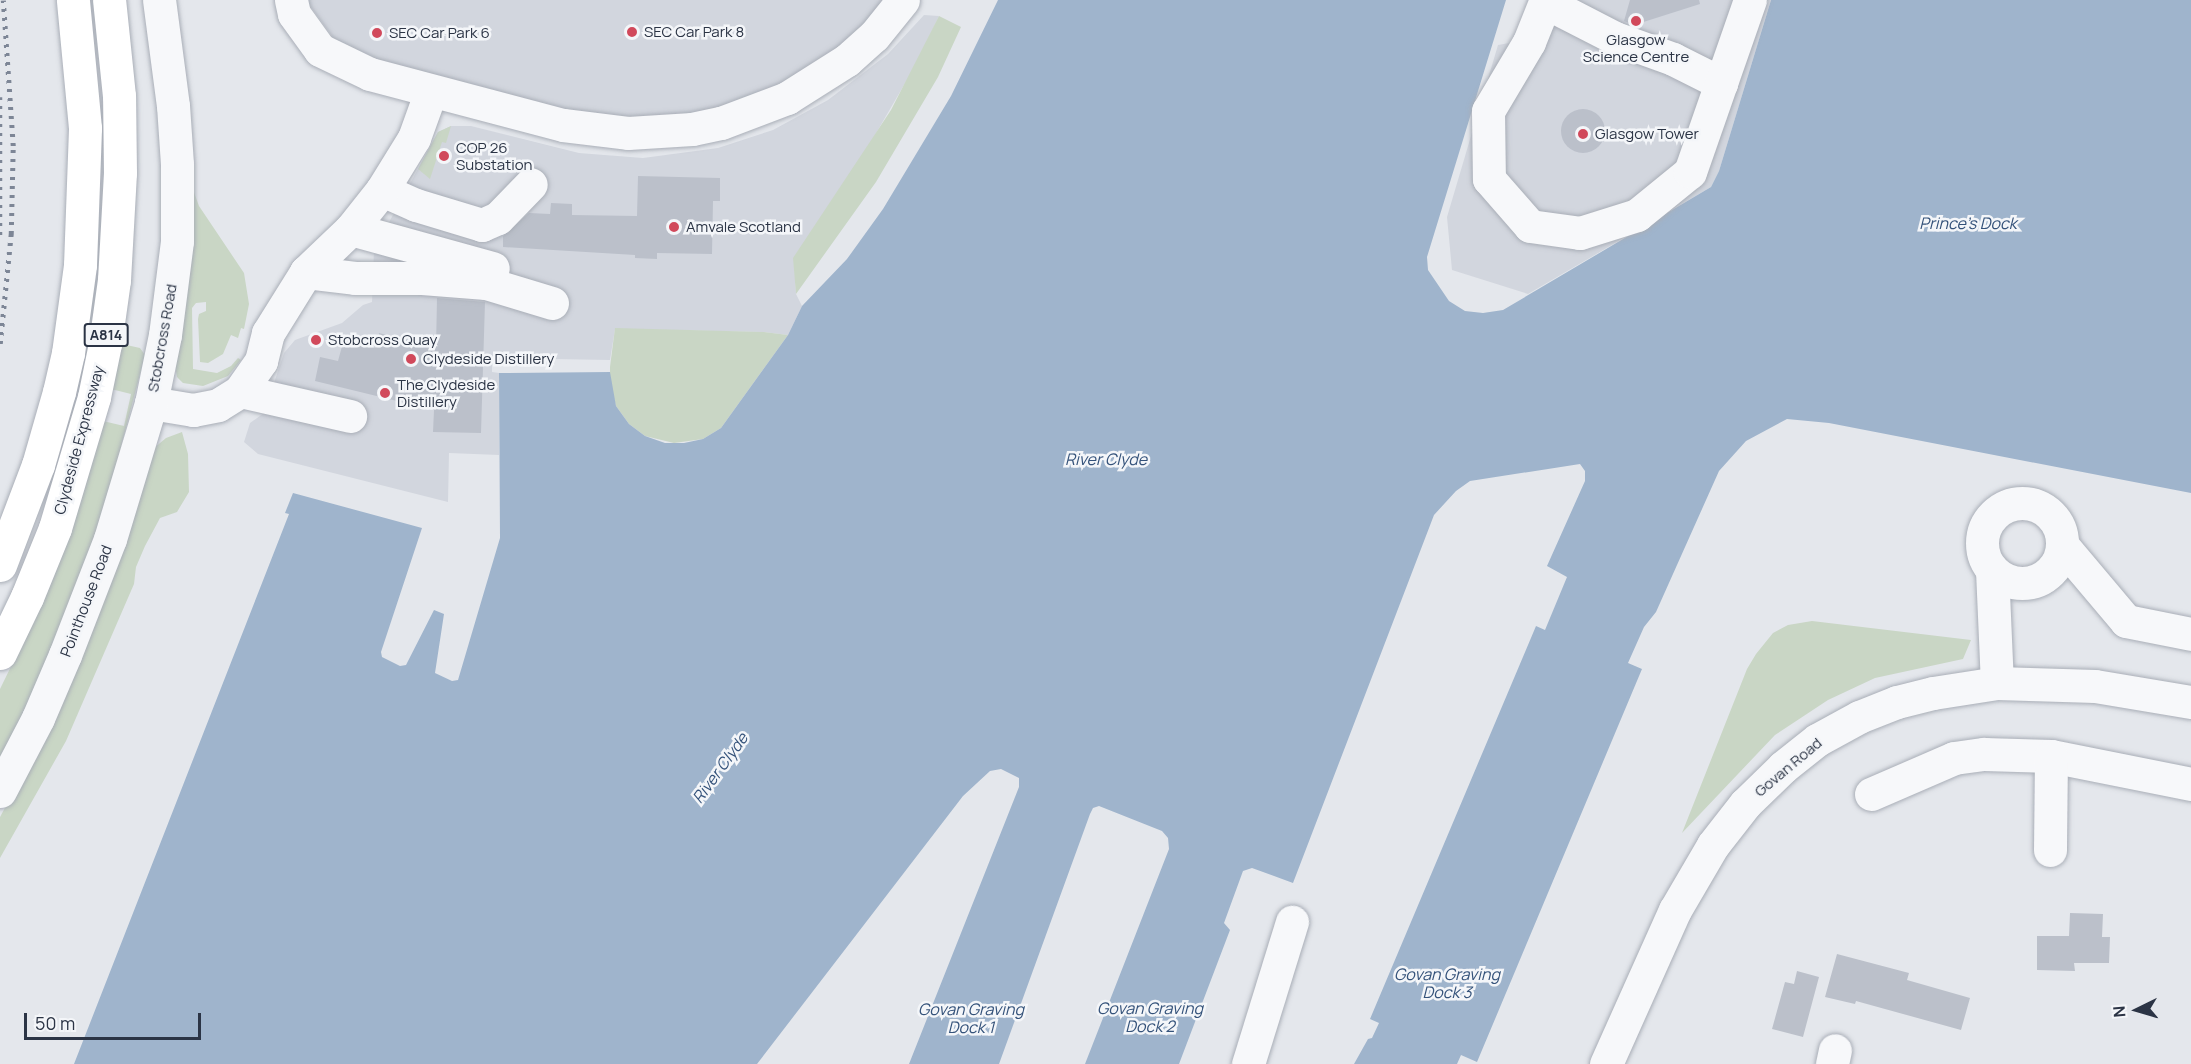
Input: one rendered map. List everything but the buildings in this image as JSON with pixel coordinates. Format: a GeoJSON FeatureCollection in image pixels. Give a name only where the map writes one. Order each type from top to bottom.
{"type":"FeatureCollection","features":[{"type":"Feature","properties":{"kind":"main road","name":"A814"},"geometry":{"type":"LineString","coordinates":[[0,565],[38,465],[58,392],[68,353],[80,266],[85,128],[73,0]]}},
{"type":"Feature","properties":{"kind":"main road","name":"Clydeside Expressway"},"geometry":{"type":"LineString","coordinates":[[0,653],[27,597],[55,528],[94,397],[105,344],[114,280],[120,164],[117,61],[109,0]]}},
{"type":"Feature","properties":{"kind":"street","name":"Stobcross Road"},"geometry":{"type":"LineString","coordinates":[[159,0],[174,117],[177,164],[177,241],[165,334],[151,402],[193,410],[218,405],[240,391],[261,361],[268,333],[306,272],[351,229],[382,190],[414,138],[431,91]]}},
{"type":"Feature","properties":{"kind":"street"},"geometry":{"type":"LineString","coordinates":[[291,0],[294,14],[320,50],[370,74],[582,128],[628,134],[693,129],[757,111],[812,84],[847,60],[874,36],[903,0]]}},
{"type":"Feature","properties":{"kind":"street"},"geometry":{"type":"LineString","coordinates":[[1721,82],[1673,59],[1615,38],[1545,1],[1529,42],[1488,111],[1490,179],[1530,226],[1580,233],[1637,215],[1690,172],[1750,0]]}},
{"type":"Feature","properties":{"kind":"street"},"geometry":{"type":"LineString","coordinates":[[382,190],[416,205],[482,225],[498,218],[531,184]]}},
{"type":"Feature","properties":{"kind":"street"},"geometry":{"type":"LineString","coordinates":[[351,229],[512,273]]}},
{"type":"Feature","properties":{"kind":"street"},"geometry":{"type":"LineString","coordinates":[[306,272],[355,278],[422,278],[486,283],[552,303]]}},
{"type":"Feature","properties":{"kind":"street"},"geometry":{"type":"LineString","coordinates":[[240,391],[351,416]]}},
{"type":"Feature","properties":{"kind":"street","name":"Pointhouse Road"},"geometry":{"type":"LineString","coordinates":[[0,791],[38,718],[88,600],[111,539],[151,402]]}},
{"type":"Feature","properties":{"kind":"street"},"geometry":{"type":"LineString","coordinates":[[1995,619],[2033,579],[2059,559],[2062,545],[2061,533],[2047,511],[2022,503],[2009,506],[1989,521],[1984,533],[1985,558],[1992,570],[2002,578],[2033,579],[2105,596]]}},
{"type":"Feature","properties":{"kind":"street"},"geometry":{"type":"LineString","coordinates":[[2062,545],[2126,621],[2191,634]]}},
{"type":"Feature","properties":{"kind":"street"},"geometry":{"type":"LineString","coordinates":[[1992,570],[1997,683]]}},
{"type":"Feature","properties":{"kind":"street","name":"Govan Road"},"geometry":{"type":"LineString","coordinates":[[1606,1064],[1675,910],[1713,845],[1753,797],[1817,740],[1858,717],[1897,702],[1933,693],[1997,683],[2095,686],[2191,702]]}},
{"type":"Feature","properties":{"kind":"street"},"geometry":{"type":"LineString","coordinates":[[1871,794],[1954,758],[1984,754],[2051,756],[2191,784]]}},
{"type":"Feature","properties":{"kind":"street"},"geometry":{"type":"LineString","coordinates":[[2050,850],[2051,756]]}},
{"type":"Feature","properties":{"kind":"street"},"geometry":{"type":"LineString","coordinates":[[1248,1064],[1292,922]]}},
{"type":"Feature","properties":{"kind":"shaded area"},"geometry":{"type":"Polygon","coordinates":[[[306,0],[885,0],[871,21],[819,70],[715,117],[626,118],[553,115],[342,50],[306,0]]]}},
{"type":"Feature","properties":{"kind":"shaded area"},"geometry":{"type":"Polygon","coordinates":[[[1529,0],[1771,0],[1719,171],[1711,187],[1528,294],[1452,270],[1447,217],[1498,45],[1515,42],[1529,0]]]}},
{"type":"Feature","properties":{"kind":"shaded area"},"geometry":{"type":"Polygon","coordinates":[[[924,15],[939,16],[915,66],[868,147],[794,258],[796,294],[802,306],[788,335],[764,332],[615,329],[610,360],[492,358],[492,372],[499,373],[499,455],[449,453],[448,502],[258,454],[244,442],[250,423],[264,413],[284,353],[295,340],[342,323],[363,305],[372,302],[374,250],[438,132],[451,126],[471,126],[579,153],[643,158],[718,148],[773,130],[828,100],[888,54],[924,15]]]}},
{"type":"Feature","properties":{"kind":"green space"},"geometry":{"type":"Polygon","coordinates":[[[939,16],[961,27],[938,77],[876,182],[796,294],[793,258],[891,110],[939,16]]]}},
{"type":"Feature","properties":{"kind":"green space"},"geometry":{"type":"Polygon","coordinates":[[[451,126],[446,143],[442,142],[430,179],[418,169],[438,132],[451,126]]]}},
{"type":"Feature","properties":{"kind":"green space"},"geometry":{"type":"Polygon","coordinates":[[[191,184],[199,206],[244,273],[249,304],[244,329],[241,328],[238,338],[231,335],[223,354],[208,363],[200,362],[198,319],[199,314],[206,311],[206,302],[196,303],[192,308],[193,369],[217,373],[231,366],[238,358],[241,360],[228,376],[203,386],[183,383],[177,377],[175,365],[191,184]]]}},
{"type":"Feature","properties":{"kind":"green space"},"geometry":{"type":"Polygon","coordinates":[[[615,328],[764,332],[788,335],[721,428],[703,439],[674,443],[645,436],[629,424],[616,406],[610,384],[615,328]]]}},
{"type":"Feature","properties":{"kind":"green space"},"geometry":{"type":"Polygon","coordinates":[[[122,344],[140,348],[145,355],[101,523],[44,670],[0,760],[0,689],[49,589],[81,501],[103,421],[124,426],[131,394],[111,389],[122,344]]]}},
{"type":"Feature","properties":{"kind":"green space"},"geometry":{"type":"Polygon","coordinates":[[[182,432],[188,454],[189,492],[177,512],[160,518],[145,546],[136,567],[134,584],[66,741],[0,858],[0,817],[18,784],[153,449],[166,438],[182,432]]]}},
{"type":"Feature","properties":{"kind":"green space"},"geometry":{"type":"Polygon","coordinates":[[[1812,621],[1971,640],[1963,659],[1875,678],[1828,700],[1775,735],[1682,833],[1747,669],[1756,654],[1773,633],[1788,625],[1812,621]]]}},
{"type":"Feature","properties":{"kind":"water","name":"River Clyde"},"geometry":{"type":"Polygon","coordinates":[[[998,0],[1506,0],[1427,257],[1428,270],[1449,301],[1465,311],[1483,313],[1503,310],[1711,187],[1719,171],[1771,0],[2191,0],[2191,493],[1829,423],[1787,419],[1746,441],[1719,471],[1656,612],[1644,627],[1628,663],[1642,669],[1477,1062],[1461,1055],[1457,1064],[1354,1064],[1368,1039],[1372,1038],[1379,1023],[1370,1019],[1536,626],[1545,630],[1567,577],[1547,566],[1585,481],[1585,471],[1580,464],[1470,481],[1456,491],[1434,515],[1293,883],[1252,868],[1243,871],[1224,923],[1230,930],[1179,1064],[1085,1064],[1169,849],[1168,838],[1162,831],[1099,806],[1093,808],[1090,814],[999,1064],[909,1064],[1019,787],[1019,778],[1001,769],[990,771],[963,796],[757,1064],[74,1064],[289,514],[285,513],[293,493],[422,528],[381,652],[382,657],[400,666],[406,665],[434,610],[444,614],[435,673],[452,681],[458,680],[500,538],[499,373],[610,372],[616,406],[629,424],[645,436],[665,443],[684,443],[703,439],[721,428],[788,335],[802,306],[847,259],[883,209],[951,96],[998,0]]]}},
{"type":"Feature","properties":{"kind":"railway"},"geometry":{"type":"LineString","coordinates":[[0,344],[11,234],[13,146],[3,0]]}},
{"type":"Feature","properties":{"kind":"railway"},"geometry":{"type":"LineString","coordinates":[[0,97],[0,236]]}},
{"type":"Feature","properties":{"kind":"place","name":"Glasgow Science Centre"},"geometry":{"type":"Point","coordinates":[1636,21]}},
{"type":"Feature","properties":{"kind":"place","name":"SEC Car Park 8"},"geometry":{"type":"Point","coordinates":[632,32]}},
{"type":"Feature","properties":{"kind":"place","name":"SEC Car Park 6"},"geometry":{"type":"Point","coordinates":[377,33]}},
{"type":"Feature","properties":{"kind":"place","name":"Glasgow Tower"},"geometry":{"type":"Point","coordinates":[1583,134]}},
{"type":"Feature","properties":{"kind":"place","name":"COP 26 Substation"},"geometry":{"type":"Point","coordinates":[444,156]}},
{"type":"Feature","properties":{"kind":"place","name":"Amvale Scotland"},"geometry":{"type":"Point","coordinates":[674,227]}},
{"type":"Feature","properties":{"kind":"place","name":"Stobcross Quay"},"geometry":{"type":"Point","coordinates":[316,340]}},
{"type":"Feature","properties":{"kind":"place","name":"Clydeside Distillery"},"geometry":{"type":"Point","coordinates":[411,359]}},
{"type":"Feature","properties":{"kind":"place","name":"The Clydeside Distillery"},"geometry":{"type":"Point","coordinates":[385,393]}},
{"type":"Feature","properties":{"kind":"water label","name":"Prince's Dock"},"geometry":{"type":"Point","coordinates":[1968,223]}},
{"type":"Feature","properties":{"kind":"water label","name":"Govan Graving Dock 3"},"geometry":{"type":"Point","coordinates":[1447,983]}},
{"type":"Feature","properties":{"kind":"water label","name":"Govan Graving Dock 2"},"geometry":{"type":"Point","coordinates":[1150,1017]}},
{"type":"Feature","properties":{"kind":"water label","name":"Govan Graving Dock 1"},"geometry":{"type":"Point","coordinates":[971,1018]}}]}
